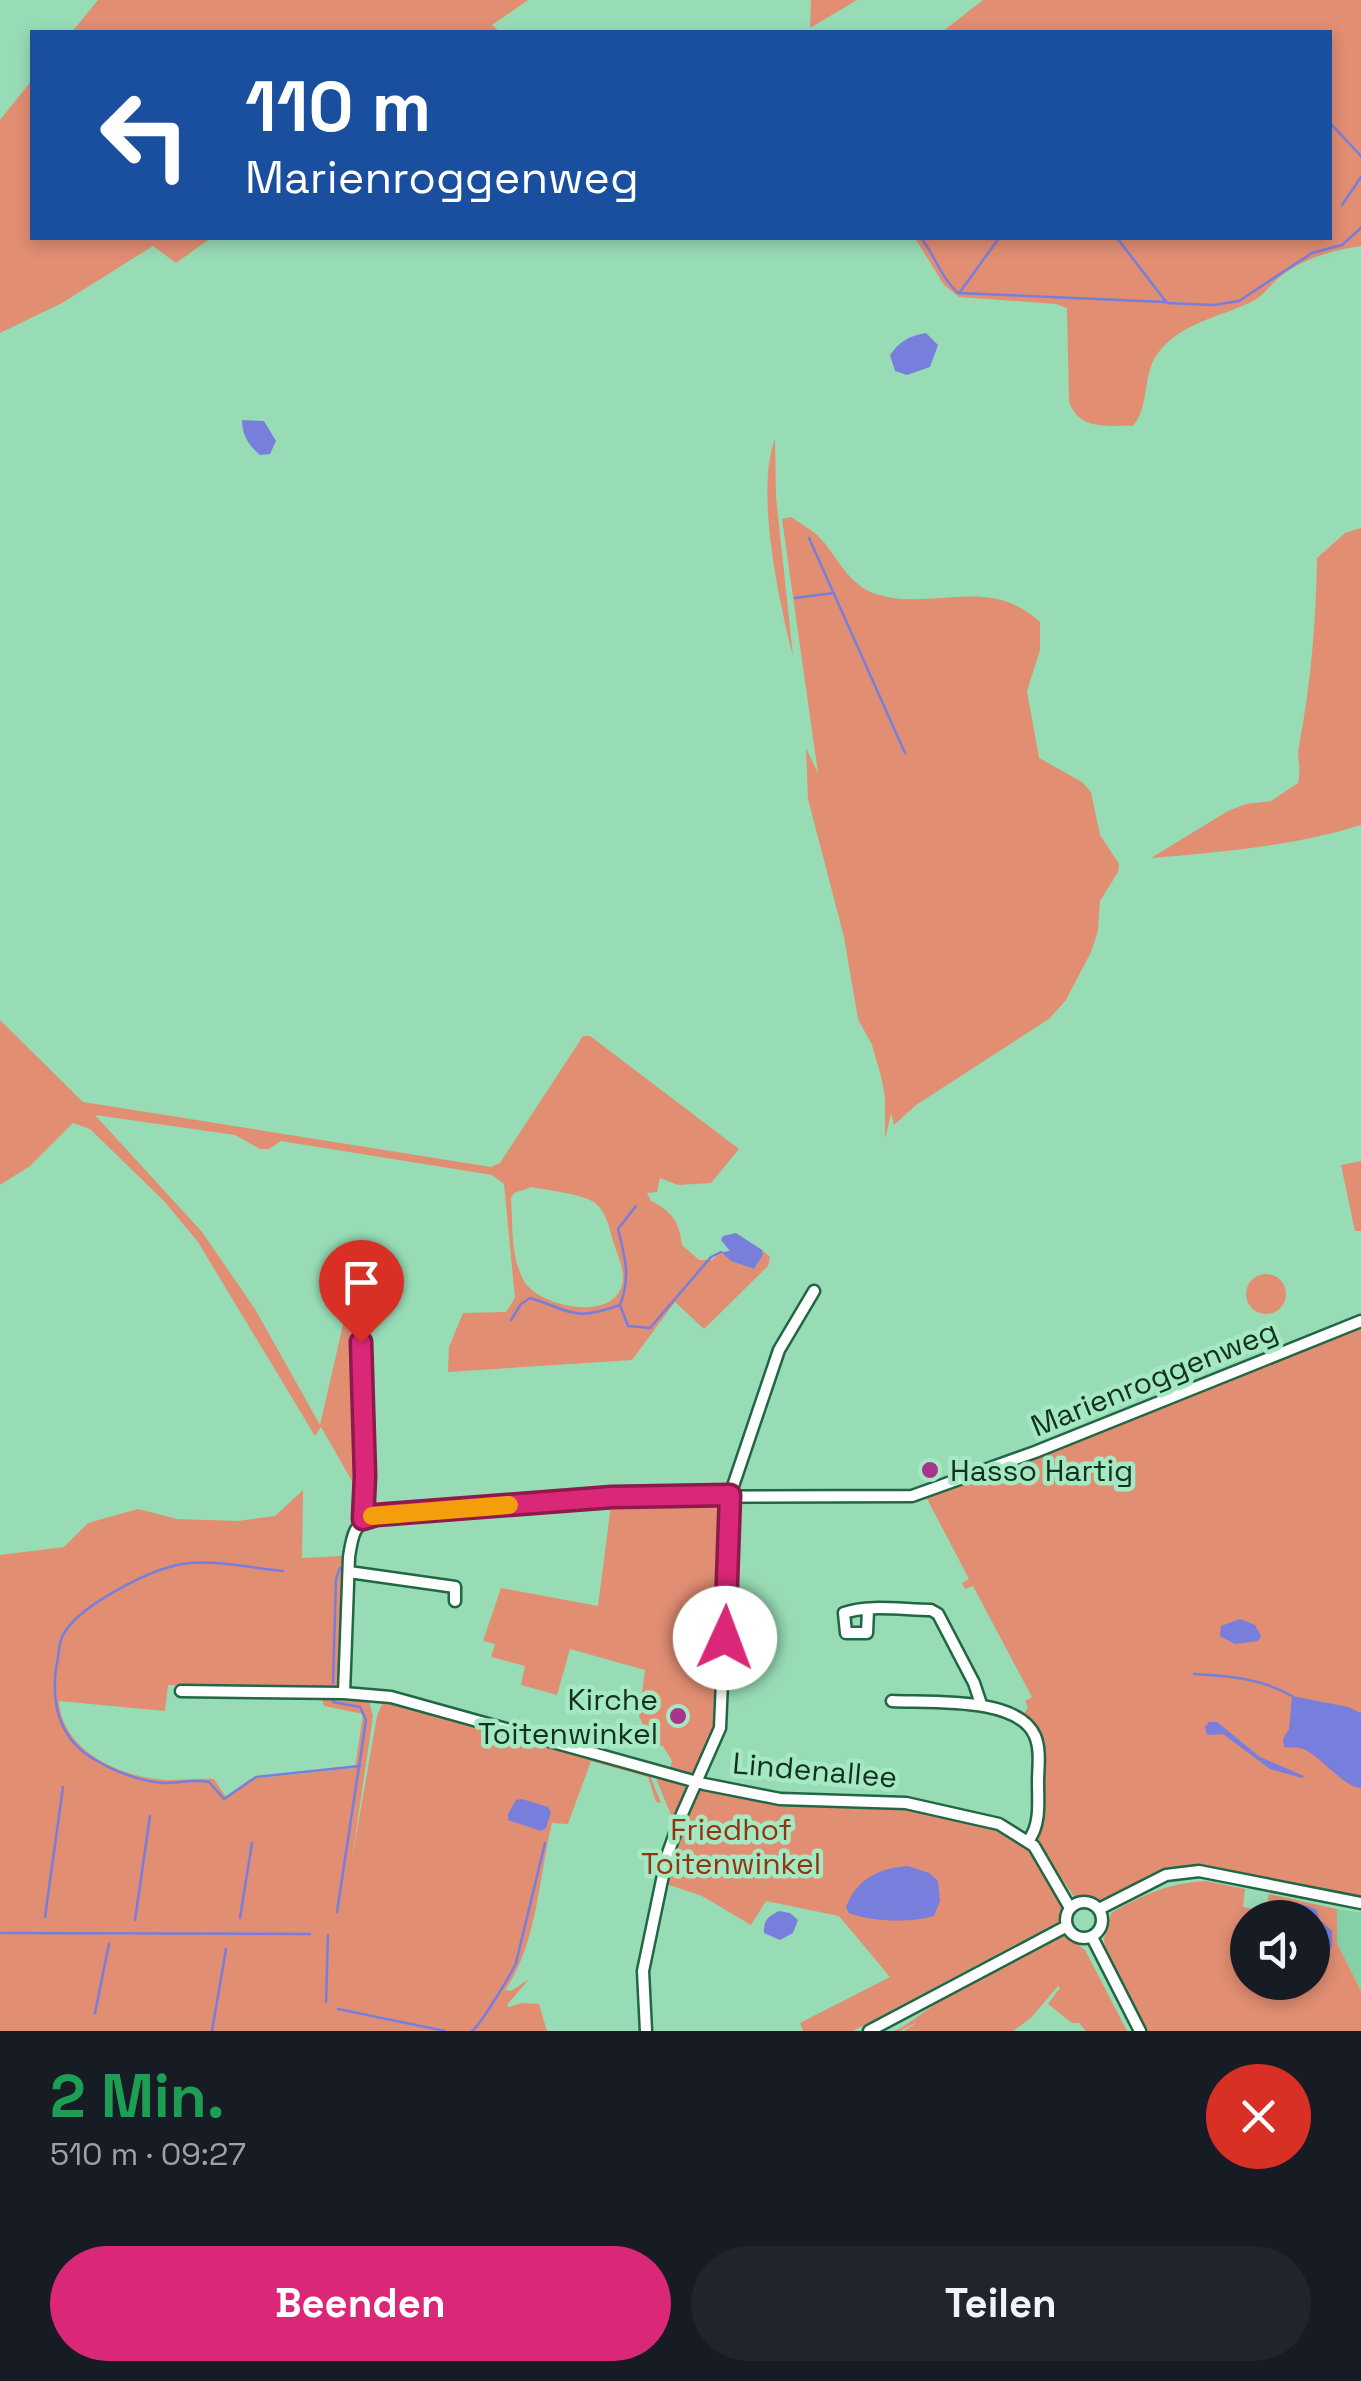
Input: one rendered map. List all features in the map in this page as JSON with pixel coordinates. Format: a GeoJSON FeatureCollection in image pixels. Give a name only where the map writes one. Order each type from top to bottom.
{"type":"FeatureCollection","features":[{"type":"Feature","properties":{"kind":"street"},"geometry":{"type":"LineString","coordinates":[[646,2031],[643,1971],[675,1830],[716,1742],[722,1712],[730,1495],[779,1350],[814,1291]]}},
{"type":"Feature","properties":{"kind":"street","name":"Marienroggenweg"},"geometry":{"type":"LineString","coordinates":[[363,1519],[612,1497],[924,1494],[1361,1321]]}},
{"type":"Feature","properties":{"kind":"street"},"geometry":{"type":"LineString","coordinates":[[344,1693],[348,1572],[352,1536],[363,1519],[361,1342]]}},
{"type":"Feature","properties":{"kind":"street"},"geometry":{"type":"LineString","coordinates":[[348,1572],[455,1587],[454,1601]]}},
{"type":"Feature","properties":{"kind":"street"},"geometry":{"type":"LineString","coordinates":[[868,1610],[930,1610],[938,1614],[974,1683],[980,1704]]}},
{"type":"Feature","properties":{"kind":"street","name":"Lindenallee"},"geometry":{"type":"LineString","coordinates":[[182,1691],[391,1697],[696,1782],[780,1798],[924,1806],[999,1824],[1028,1841]]}},
{"type":"Feature","properties":{"kind":"street"},"geometry":{"type":"LineString","coordinates":[[892,1701],[980,1704],[1021,1719],[1035,1734],[1038,1819],[1028,1841],[1070,1908],[1067,1926]]}},
{"type":"Feature","properties":{"kind":"street"},"geometry":{"type":"LineString","coordinates":[[1070,1908],[1082,1902],[1099,1909],[1166,1876],[1199,1871],[1361,1902]]}},
{"type":"Feature","properties":{"kind":"street"},"geometry":{"type":"LineString","coordinates":[[1092,1937],[1102,1924],[1099,1909]]}},
{"type":"Feature","properties":{"kind":"street"},"geometry":{"type":"LineString","coordinates":[[1067,1926],[1076,1936],[1092,1937]]}},
{"type":"Feature","properties":{"kind":"street"},"geometry":{"type":"LineString","coordinates":[[869,2031],[1067,1926]]}},
{"type":"Feature","properties":{"kind":"street"},"geometry":{"type":"LineString","coordinates":[[1092,1937],[1140,2031]]}},
{"type":"Feature","properties":{"kind":"shaded area"},"geometry":{"type":"Polygon","coordinates":[[[1337,1909],[1361,1913],[1361,1991],[1337,1943],[1337,1909]]]}},
{"type":"Feature","properties":{"kind":"green space"},"geometry":{"type":"Polygon","coordinates":[[[98,0],[528,0],[492,25],[498,30],[74,30],[98,0]]]}},
{"type":"Feature","properties":{"kind":"green space"},"geometry":{"type":"Polygon","coordinates":[[[811,0],[857,0],[810,28],[811,0]]]}},
{"type":"Feature","properties":{"kind":"green space"},"geometry":{"type":"Polygon","coordinates":[[[983,0],[1361,0],[1361,246],[1300,264],[1253,301],[1178,334],[1153,361],[1142,409],[1133,426],[1087,422],[1069,402],[1067,308],[959,297],[944,285],[916,240],[1332,240],[1332,30],[945,30],[983,0]]]}},
{"type":"Feature","properties":{"kind":"green space"},"geometry":{"type":"Polygon","coordinates":[[[30,82],[30,240],[208,240],[176,263],[153,246],[62,303],[0,333],[0,120],[30,82]]]}},
{"type":"Feature","properties":{"kind":"green space"},"geometry":{"type":"Polygon","coordinates":[[[775,439],[776,497],[793,656],[781,607],[768,516],[769,461],[775,439]]]}},
{"type":"Feature","properties":{"kind":"green space"},"geometry":{"type":"Polygon","coordinates":[[[791,517],[819,537],[852,578],[876,594],[896,598],[1000,600],[1021,608],[1040,622],[1040,650],[1027,691],[1039,758],[1082,782],[1091,792],[1100,835],[1119,864],[1100,901],[1098,931],[1091,952],[1066,1000],[1049,1019],[916,1105],[894,1125],[891,1113],[885,1139],[881,1076],[872,1045],[858,1019],[844,937],[808,799],[806,748],[818,773],[782,519],[791,517]]]}},
{"type":"Feature","properties":{"kind":"green space"},"geometry":{"type":"Polygon","coordinates":[[[1361,528],[1361,825],[1283,843],[1151,858],[1228,811],[1271,801],[1298,783],[1317,558],[1345,533],[1361,528]]]}},
{"type":"Feature","properties":{"kind":"green space"},"geometry":{"type":"Polygon","coordinates":[[[0,1020],[83,1102],[491,1167],[500,1163],[583,1036],[590,1036],[739,1149],[711,1183],[678,1185],[660,1178],[657,1192],[647,1193],[651,1201],[674,1218],[682,1245],[699,1260],[712,1260],[721,1252],[731,1261],[754,1269],[762,1250],[770,1257],[768,1266],[704,1329],[675,1302],[632,1360],[448,1372],[449,1347],[463,1313],[506,1312],[515,1298],[504,1184],[492,1175],[281,1141],[269,1149],[260,1149],[235,1135],[95,1115],[202,1232],[255,1309],[320,1425],[346,1312],[360,1288],[361,1335],[357,1336],[356,1381],[362,1382],[360,1495],[321,1427],[315,1436],[198,1242],[164,1201],[90,1129],[73,1123],[30,1166],[0,1185],[0,1020]],[[532,1187],[514,1193],[511,1198],[514,1251],[524,1281],[544,1298],[574,1307],[604,1304],[615,1297],[623,1280],[604,1213],[586,1198],[532,1187]]]}},
{"type":"Feature","properties":{"kind":"green space"},"geometry":{"type":"Polygon","coordinates":[[[1361,1161],[1361,1231],[1355,1231],[1341,1165],[1361,1161]]]}},
{"type":"Feature","properties":{"kind":"green space"},"geometry":{"type":"Polygon","coordinates":[[[1266,1274],[1280,1280],[1286,1294],[1280,1308],[1266,1314],[1252,1308],[1246,1294],[1252,1280],[1266,1274]]]}},
{"type":"Feature","properties":{"kind":"green space"},"geometry":{"type":"Polygon","coordinates":[[[1361,1326],[1361,1898],[1198,1867],[1155,1875],[1097,1903],[1075,1898],[1031,1839],[1039,1746],[1021,1719],[1028,1707],[1025,1701],[1032,1697],[973,1586],[965,1589],[962,1583],[969,1579],[924,1493],[1361,1326]]]}},
{"type":"Feature","properties":{"kind":"green space"},"geometry":{"type":"Polygon","coordinates":[[[303,1490],[302,1558],[341,1556],[346,1565],[341,1690],[168,1685],[165,1711],[59,1701],[63,1719],[82,1747],[113,1767],[148,1778],[214,1779],[226,1797],[250,1779],[355,1768],[363,1714],[324,1706],[322,1699],[368,1698],[373,1716],[352,1859],[377,1716],[384,1700],[649,1773],[661,1803],[656,1802],[648,1777],[591,1761],[568,1824],[552,1823],[531,1931],[505,1990],[511,1991],[529,1979],[507,2005],[539,2004],[547,2031],[0,2031],[0,1555],[64,1547],[88,1523],[138,1509],[177,1519],[238,1521],[275,1516],[303,1490]]]}},
{"type":"Feature","properties":{"kind":"green space"},"geometry":{"type":"Polygon","coordinates":[[[730,1495],[722,1712],[696,1783],[669,1776],[672,1761],[663,1746],[652,1744],[639,1716],[645,1670],[570,1649],[557,1695],[521,1685],[525,1666],[491,1657],[495,1644],[483,1641],[501,1588],[598,1606],[612,1497],[730,1495]]]}},
{"type":"Feature","properties":{"kind":"green space"},"geometry":{"type":"Polygon","coordinates":[[[654,1774],[686,1786],[674,1822],[654,1774]]]}},
{"type":"Feature","properties":{"kind":"green space","name":"Friedhof Toitenwinkel"},"geometry":{"type":"Polygon","coordinates":[[[702,1788],[780,1799],[874,1801],[999,1824],[1028,1841],[1067,1901],[1062,1905],[1060,1921],[853,2031],[803,2031],[800,2023],[890,1977],[839,1916],[766,1901],[751,1925],[702,1896],[664,1883],[675,1837],[695,1791],[702,1788]]]}},
{"type":"Feature","properties":{"kind":"green space"},"geometry":{"type":"Polygon","coordinates":[[[1206,1881],[1245,1889],[1244,1900],[1230,1900],[1230,2000],[1330,2000],[1330,1907],[1337,1909],[1337,1943],[1361,1991],[1361,2031],[1146,2031],[1105,1949],[1104,1939],[1111,1913],[1180,1884],[1206,1881]]]}},
{"type":"Feature","properties":{"kind":"green space"},"geometry":{"type":"Polygon","coordinates":[[[1269,1894],[1296,1900],[1268,1900],[1269,1894]]]}},
{"type":"Feature","properties":{"kind":"green space"},"geometry":{"type":"Polygon","coordinates":[[[1066,1935],[1085,1950],[1127,2031],[1086,2031],[1079,2023],[1072,2023],[1048,2004],[1058,1986],[1031,2018],[1013,2031],[904,2031],[917,2022],[893,2031],[972,1983],[1066,1935]]]}},
{"type":"Feature","properties":{"kind":"water"},"geometry":{"type":"Polygon","coordinates":[[[926,333],[938,345],[930,367],[907,375],[895,371],[890,355],[894,350],[905,340],[926,333]]]}},
{"type":"Feature","properties":{"kind":"water"},"geometry":{"type":"Polygon","coordinates":[[[242,420],[264,421],[276,441],[270,454],[260,455],[253,448],[242,420]]]}},
{"type":"Feature","properties":{"kind":"water"},"geometry":{"type":"Polygon","coordinates":[[[736,1233],[762,1250],[754,1269],[731,1261],[721,1252],[730,1251],[721,1240],[723,1236],[736,1233]]]}},
{"type":"Feature","properties":{"kind":"water"},"geometry":{"type":"Polygon","coordinates":[[[1240,1619],[1255,1625],[1261,1636],[1258,1641],[1235,1644],[1220,1636],[1221,1626],[1240,1619]]]}},
{"type":"Feature","properties":{"kind":"water"},"geometry":{"type":"Polygon","coordinates":[[[1292,1696],[1361,1713],[1361,1788],[1346,1782],[1307,1751],[1284,1747],[1292,1696]]]}},
{"type":"Feature","properties":{"kind":"water"},"geometry":{"type":"Polygon","coordinates":[[[1209,1722],[1217,1722],[1260,1757],[1304,1776],[1270,1769],[1223,1734],[1207,1735],[1205,1727],[1209,1722]]]}},
{"type":"Feature","properties":{"kind":"water"},"geometry":{"type":"Polygon","coordinates":[[[516,1800],[548,1807],[551,1812],[546,1828],[541,1831],[508,1820],[516,1800]]]}},
{"type":"Feature","properties":{"kind":"water"},"geometry":{"type":"Polygon","coordinates":[[[908,1866],[929,1873],[938,1881],[940,1901],[934,1916],[891,1920],[849,1913],[846,1907],[863,1882],[879,1872],[908,1866]]]}},
{"type":"Feature","properties":{"kind":"water"},"geometry":{"type":"Polygon","coordinates":[[[779,1911],[798,1920],[793,1933],[780,1940],[764,1933],[767,1919],[779,1911]]]}},
{"type":"Feature","properties":{"kind":"waterway"},"geometry":{"type":"LineString","coordinates":[[1332,125],[1361,156]]}},
{"type":"Feature","properties":{"kind":"waterway"},"geometry":{"type":"LineString","coordinates":[[1342,205],[1361,177]]}},
{"type":"Feature","properties":{"kind":"waterway"},"geometry":{"type":"LineString","coordinates":[[1119,240],[1167,303],[1213,305],[1239,301],[1312,253],[1342,245],[1361,228]]}},
{"type":"Feature","properties":{"kind":"waterway"},"geometry":{"type":"LineString","coordinates":[[922,240],[958,293],[1165,302]]}},
{"type":"Feature","properties":{"kind":"waterway"},"geometry":{"type":"LineString","coordinates":[[960,292],[998,240]]}},
{"type":"Feature","properties":{"kind":"waterway"},"geometry":{"type":"LineString","coordinates":[[809,538],[905,753]]}},
{"type":"Feature","properties":{"kind":"waterway"},"geometry":{"type":"LineString","coordinates":[[795,598],[834,593]]}},
{"type":"Feature","properties":{"kind":"waterway"},"geometry":{"type":"LineString","coordinates":[[620,1305],[626,1276],[618,1229],[636,1206]]}},
{"type":"Feature","properties":{"kind":"waterway"},"geometry":{"type":"LineString","coordinates":[[511,1320],[530,1298],[582,1314],[620,1305],[628,1326],[650,1328],[711,1257],[721,1252]]}},
{"type":"Feature","properties":{"kind":"waterway"},"geometry":{"type":"LineString","coordinates":[[283,1571],[216,1563],[177,1565],[101,1600],[75,1620],[61,1640],[55,1674],[60,1718],[74,1743],[106,1766],[156,1782],[209,1782],[224,1799],[256,1777],[360,1766]]}},
{"type":"Feature","properties":{"kind":"waterway"},"geometry":{"type":"LineString","coordinates":[[333,1683],[336,1579],[340,1568]]}},
{"type":"Feature","properties":{"kind":"waterway"},"geometry":{"type":"LineString","coordinates":[[1194,1674],[1256,1682],[1292,1696]]}},
{"type":"Feature","properties":{"kind":"waterway"},"geometry":{"type":"LineString","coordinates":[[333,1699],[360,1707],[366,1720],[337,1912]]}},
{"type":"Feature","properties":{"kind":"waterway"},"geometry":{"type":"LineString","coordinates":[[45,1917],[63,1787]]}},
{"type":"Feature","properties":{"kind":"waterway"},"geometry":{"type":"LineString","coordinates":[[135,1920],[150,1816]]}},
{"type":"Feature","properties":{"kind":"waterway"},"geometry":{"type":"LineString","coordinates":[[240,1918],[252,1843]]}},
{"type":"Feature","properties":{"kind":"waterway"},"geometry":{"type":"LineString","coordinates":[[472,2031],[516,1963],[545,1843]]}},
{"type":"Feature","properties":{"kind":"waterway"},"geometry":{"type":"LineString","coordinates":[[0,1933],[310,1934]]}},
{"type":"Feature","properties":{"kind":"waterway"},"geometry":{"type":"LineString","coordinates":[[326,2002],[328,1935]]}},
{"type":"Feature","properties":{"kind":"waterway"},"geometry":{"type":"LineString","coordinates":[[95,2013],[109,1944]]}},
{"type":"Feature","properties":{"kind":"waterway"},"geometry":{"type":"LineString","coordinates":[[212,2031],[226,1949]]}},
{"type":"Feature","properties":{"kind":"waterway"},"geometry":{"type":"LineString","coordinates":[[338,2009],[445,2031]]}},
{"type":"Feature","properties":{"kind":"slow traffic"},"geometry":{"type":"LineString","coordinates":[[372,1516],[509,1505]]}},
{"type":"Feature","properties":{"kind":"place","name":"Hasso Hartig"},"geometry":{"type":"Point","coordinates":[930,1470]}},
{"type":"Feature","properties":{"kind":"place","name":"Kirche Toitenwinkel"},"geometry":{"type":"Point","coordinates":[678,1716]}},
{"type":"Feature","properties":{"kind":"route"},"geometry":{"type":"LineString","coordinates":[[361,1342],[363,1519],[612,1497],[730,1495],[725,1638]]}}]}
